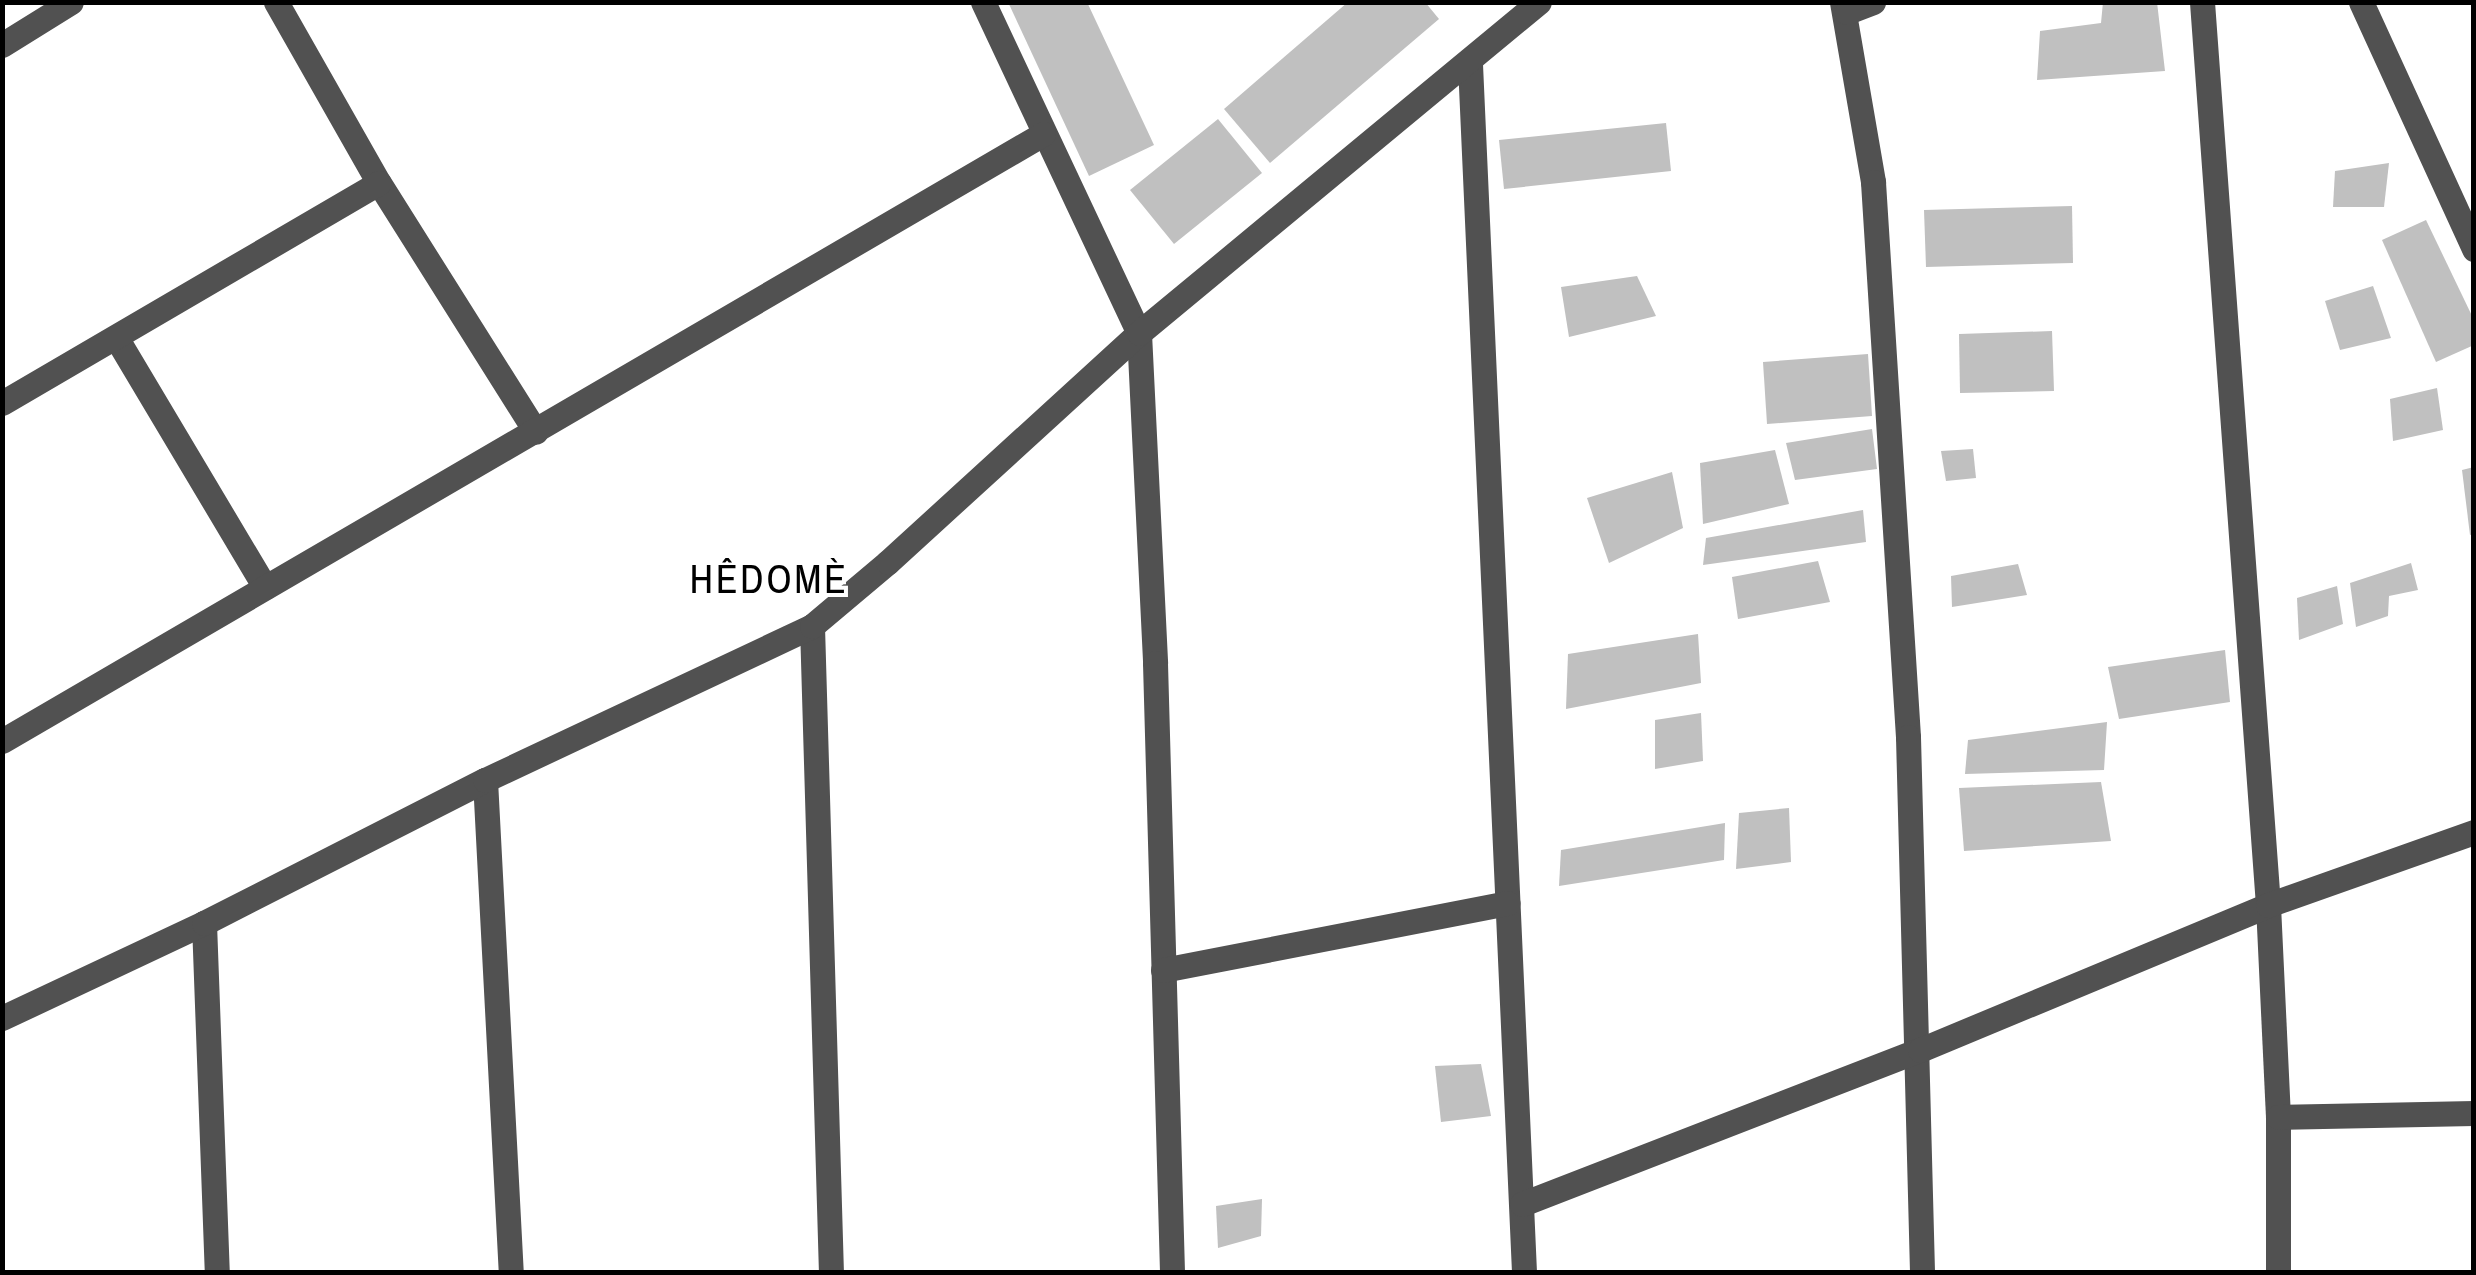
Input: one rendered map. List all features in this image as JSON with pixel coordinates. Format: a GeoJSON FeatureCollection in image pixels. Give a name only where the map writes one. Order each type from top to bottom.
{"type":"FeatureCollection","features":[{"type":"Feature","properties":{"kind":"street"},"geometry":{"type":"LineString","coordinates":[[2,45],[71,2]]}},
{"type":"Feature","properties":{"kind":"street"},"geometry":{"type":"LineString","coordinates":[[276,2],[379,183],[536,432]]}},
{"type":"Feature","properties":{"kind":"street"},"geometry":{"type":"LineString","coordinates":[[983,2],[1139,333],[1172,1272]]}},
{"type":"Feature","properties":{"kind":"street"},"geometry":{"type":"LineString","coordinates":[[2,1018],[204,923],[485,780],[812,626],[888,562],[1139,333],[1470,64],[1539,2]]}},
{"type":"Feature","properties":{"kind":"street"},"geometry":{"type":"LineString","coordinates":[[1873,2],[1844,7],[1873,182],[1908,737],[1920,1050],[1922,1272]]}},
{"type":"Feature","properties":{"kind":"street"},"geometry":{"type":"LineString","coordinates":[[2202,2],[2268,905],[2278,1117],[2278,1272]]}},
{"type":"Feature","properties":{"kind":"street"},"geometry":{"type":"LineString","coordinates":[[2361,2],[2474,249]]}},
{"type":"Feature","properties":{"kind":"street"},"geometry":{"type":"LineString","coordinates":[[1470,64],[1524,1272]]}},
{"type":"Feature","properties":{"kind":"street"},"geometry":{"type":"LineString","coordinates":[[2,741],[1043,134]]}},
{"type":"Feature","properties":{"kind":"street"},"geometry":{"type":"LineString","coordinates":[[2,403],[379,183]]}},
{"type":"Feature","properties":{"kind":"street"},"geometry":{"type":"LineString","coordinates":[[117,339],[265,587]]}},
{"type":"Feature","properties":{"kind":"street"},"geometry":{"type":"LineString","coordinates":[[812,626],[831,1272]]}},
{"type":"Feature","properties":{"kind":"street"},"geometry":{"type":"LineString","coordinates":[[485,780],[511,1272]]}},
{"type":"Feature","properties":{"kind":"street"},"geometry":{"type":"LineString","coordinates":[[1522,1204],[1920,1050],[2268,905],[2474,832]]}},
{"type":"Feature","properties":{"kind":"street"},"geometry":{"type":"LineString","coordinates":[[1164,970],[1508,904]]}},
{"type":"Feature","properties":{"kind":"street"},"geometry":{"type":"LineString","coordinates":[[204,923],[217,1272]]}},
{"type":"Feature","properties":{"kind":"street"},"geometry":{"type":"LineString","coordinates":[[2278,1117],[2474,1113]]}},
{"type":"Feature","properties":{"kind":"building"},"geometry":{"type":"Polygon","coordinates":[[[1008,2],[1087,2],[1154,145],[1089,176],[1008,2]]]}},
{"type":"Feature","properties":{"kind":"building"},"geometry":{"type":"Polygon","coordinates":[[[1348,2],[1425,2],[1439,19],[1270,163],[1224,109],[1348,2]]]}},
{"type":"Feature","properties":{"kind":"building"},"geometry":{"type":"Polygon","coordinates":[[[2103,2],[2157,2],[2165,71],[2037,80],[2040,31],[2101,23],[2103,2]]]}},
{"type":"Feature","properties":{"kind":"building"},"geometry":{"type":"Polygon","coordinates":[[[1218,119],[1262,173],[1174,244],[1130,190],[1218,119]]]}},
{"type":"Feature","properties":{"kind":"building"},"geometry":{"type":"Polygon","coordinates":[[[1666,123],[1671,171],[1504,189],[1499,140],[1666,123]]]}},
{"type":"Feature","properties":{"kind":"building"},"geometry":{"type":"Polygon","coordinates":[[[2389,163],[2384,207],[2333,207],[2335,171],[2389,163]]]}},
{"type":"Feature","properties":{"kind":"building"},"geometry":{"type":"Polygon","coordinates":[[[2072,206],[2073,263],[1926,267],[1924,210],[2072,206]]]}},
{"type":"Feature","properties":{"kind":"building"},"geometry":{"type":"Polygon","coordinates":[[[2426,220],[2474,320],[2474,345],[2436,362],[2382,240],[2426,220]]]}},
{"type":"Feature","properties":{"kind":"building"},"geometry":{"type":"Polygon","coordinates":[[[1637,276],[1656,316],[1569,337],[1561,287],[1637,276]]]}},
{"type":"Feature","properties":{"kind":"building"},"geometry":{"type":"Polygon","coordinates":[[[2373,286],[2391,338],[2340,350],[2325,301],[2373,286]]]}},
{"type":"Feature","properties":{"kind":"building"},"geometry":{"type":"Polygon","coordinates":[[[2052,331],[2054,391],[1960,393],[1959,334],[2052,331]]]}},
{"type":"Feature","properties":{"kind":"building"},"geometry":{"type":"Polygon","coordinates":[[[1868,354],[1872,416],[1767,424],[1763,362],[1868,354]]]}},
{"type":"Feature","properties":{"kind":"building"},"geometry":{"type":"Polygon","coordinates":[[[2437,388],[2443,430],[2393,441],[2390,399],[2437,388]]]}},
{"type":"Feature","properties":{"kind":"building"},"geometry":{"type":"Polygon","coordinates":[[[1872,429],[1877,469],[1795,480],[1786,443],[1872,429]]]}},
{"type":"Feature","properties":{"kind":"building"},"geometry":{"type":"Polygon","coordinates":[[[1973,449],[1976,478],[1946,481],[1941,451],[1973,449]]]}},
{"type":"Feature","properties":{"kind":"building"},"geometry":{"type":"Polygon","coordinates":[[[1775,450],[1789,504],[1703,524],[1700,463],[1775,450]]]}},
{"type":"Feature","properties":{"kind":"building"},"geometry":{"type":"Polygon","coordinates":[[[2474,467],[2474,534],[2470,535],[2462,470],[2474,467]]]}},
{"type":"Feature","properties":{"kind":"building"},"geometry":{"type":"Polygon","coordinates":[[[1672,472],[1683,528],[1609,563],[1587,498],[1672,472]]]}},
{"type":"Feature","properties":{"kind":"building"},"geometry":{"type":"Polygon","coordinates":[[[1863,510],[1866,542],[1703,565],[1706,538],[1863,510]]]}},
{"type":"Feature","properties":{"kind":"building"},"geometry":{"type":"Polygon","coordinates":[[[1818,561],[1830,602],[1738,619],[1732,577],[1818,561]]]}},
{"type":"Feature","properties":{"kind":"building"},"geometry":{"type":"Polygon","coordinates":[[[2411,563],[2418,590],[2389,596],[2388,616],[2356,627],[2350,583],[2411,563]]]}},
{"type":"Feature","properties":{"kind":"building"},"geometry":{"type":"Polygon","coordinates":[[[2018,564],[2027,595],[1952,607],[1951,576],[2018,564]]]}},
{"type":"Feature","properties":{"kind":"building"},"geometry":{"type":"Polygon","coordinates":[[[2337,586],[2343,624],[2299,640],[2297,598],[2337,586]]]}},
{"type":"Feature","properties":{"kind":"building"},"geometry":{"type":"Polygon","coordinates":[[[1698,634],[1701,683],[1566,709],[1568,654],[1698,634]]]}},
{"type":"Feature","properties":{"kind":"building"},"geometry":{"type":"Polygon","coordinates":[[[2225,650],[2230,702],[2119,719],[2108,667],[2225,650]]]}},
{"type":"Feature","properties":{"kind":"building"},"geometry":{"type":"Polygon","coordinates":[[[1701,713],[1703,761],[1655,769],[1655,720],[1701,713]]]}},
{"type":"Feature","properties":{"kind":"building"},"geometry":{"type":"Polygon","coordinates":[[[2107,722],[2104,770],[1965,774],[1968,740],[2107,722]]]}},
{"type":"Feature","properties":{"kind":"building"},"geometry":{"type":"Polygon","coordinates":[[[2101,782],[2111,841],[1964,851],[1959,788],[2101,782]]]}},
{"type":"Feature","properties":{"kind":"building"},"geometry":{"type":"Polygon","coordinates":[[[1789,808],[1791,862],[1736,869],[1739,813],[1789,808]]]}},
{"type":"Feature","properties":{"kind":"building"},"geometry":{"type":"Polygon","coordinates":[[[1725,823],[1724,860],[1559,886],[1561,850],[1725,823]]]}},
{"type":"Feature","properties":{"kind":"building"},"geometry":{"type":"Polygon","coordinates":[[[1481,1064],[1491,1116],[1441,1122],[1435,1066],[1481,1064]]]}},
{"type":"Feature","properties":{"kind":"building"},"geometry":{"type":"Polygon","coordinates":[[[1262,1199],[1261,1236],[1218,1248],[1216,1206],[1262,1199]]]}},
{"type":"Feature","properties":{"kind":"district","name":"HÊDOMÈ"},"geometry":{"type":"Point","coordinates":[769,579]}}]}
